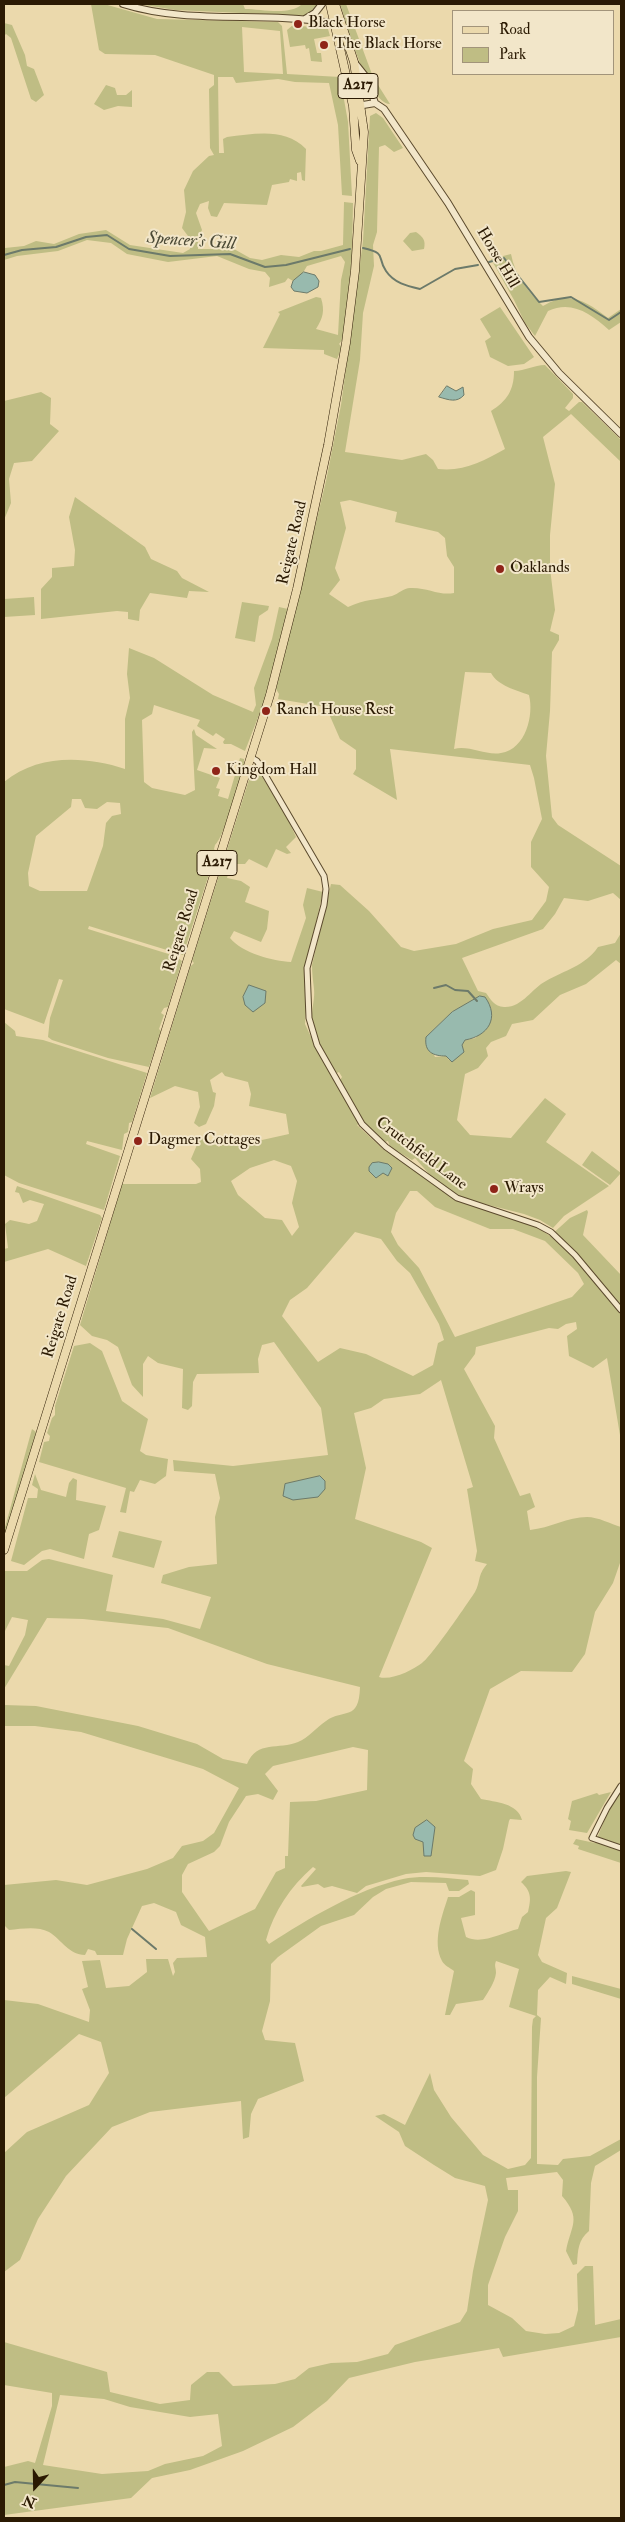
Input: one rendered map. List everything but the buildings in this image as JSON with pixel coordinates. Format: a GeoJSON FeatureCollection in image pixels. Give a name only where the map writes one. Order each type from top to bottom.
{"type":"FeatureCollection","features":[{"type":"Feature","properties":{"kind":"main road","name":"Reigate Road"},"geometry":{"type":"LineString","coordinates":[[330,4],[357,106]]}},
{"type":"Feature","properties":{"kind":"main road","name":"Reigate Road"},"geometry":{"type":"LineString","coordinates":[[4,1550],[281,655],[333,421],[346,343],[355,271],[360,160],[356,150],[357,106],[354,62],[335,4]]}},
{"type":"Feature","properties":{"kind":"street"},"geometry":{"type":"LineString","coordinates":[[123,4],[171,14],[334,22],[338,14]]}},
{"type":"Feature","properties":{"kind":"street"},"geometry":{"type":"LineString","coordinates":[[304,20],[315,13],[322,4]]}},
{"type":"Feature","properties":{"kind":"street"},"geometry":{"type":"LineString","coordinates":[[354,62],[366,77],[375,103],[357,106]]}},
{"type":"Feature","properties":{"kind":"street","name":"Horse Hill"},"geometry":{"type":"LineString","coordinates":[[375,103],[384,109],[400,130],[461,225],[529,337],[564,378],[621,434]]}},
{"type":"Feature","properties":{"kind":"street","name":"Crutchfield Lane"},"geometry":{"type":"LineString","coordinates":[[250,757],[257,761],[324,876],[326,889],[324,905],[308,968],[310,1018],[317,1045],[362,1124],[386,1147],[456,1198],[538,1225],[552,1232],[575,1255],[621,1310]]}},
{"type":"Feature","properties":{"kind":"street"},"geometry":{"type":"LineString","coordinates":[[621,1786],[607,1808],[592,1838],[621,1848]]}},
{"type":"Feature","properties":{"kind":"green space"},"geometry":{"type":"Polygon","coordinates":[[[91,4],[104,4],[157,19],[278,22],[282,26],[287,74],[340,77],[348,122],[352,196],[342,195],[338,125],[329,83],[295,82],[278,79],[236,83],[233,77],[218,77],[219,153],[224,153],[223,139],[227,137],[269,134],[289,137],[306,149],[305,181],[302,180],[301,172],[297,173],[297,181],[290,179],[289,182],[272,185],[267,205],[224,203],[217,217],[211,216],[208,208],[209,201],[200,204],[196,213],[202,230],[198,239],[198,249],[234,249],[250,258],[262,260],[281,255],[299,257],[314,251],[343,245],[344,202],[353,203],[352,257],[344,338],[339,344],[342,347],[337,359],[324,354],[324,350],[263,348],[280,314],[278,312],[316,297],[321,298],[323,311],[322,318],[316,329],[338,335],[341,280],[345,262],[341,256],[307,266],[301,276],[293,281],[288,278],[285,282],[269,287],[270,278],[265,272],[249,269],[217,256],[168,262],[127,254],[111,243],[87,240],[58,251],[17,256],[4,260],[5,248],[24,246],[36,241],[54,244],[79,234],[106,230],[130,245],[183,253],[190,249],[188,236],[182,228],[186,212],[184,190],[193,171],[209,156],[214,155],[210,148],[209,89],[214,85],[214,75],[155,55],[105,54],[99,50],[91,4]],[[242,27],[244,72],[283,74],[280,31],[242,27]]]}},
{"type":"Feature","properties":{"kind":"green space"},"geometry":{"type":"Polygon","coordinates":[[[139,4],[243,4],[245,9],[283,11],[297,8],[302,4],[319,4],[306,16],[175,10],[139,4]]]}},
{"type":"Feature","properties":{"kind":"green space"},"geometry":{"type":"Polygon","coordinates":[[[340,4],[346,4],[373,77],[390,104],[382,100],[374,91],[366,77],[340,4]]]}},
{"type":"Feature","properties":{"kind":"green space"},"geometry":{"type":"Polygon","coordinates":[[[4,23],[12,25],[25,55],[27,66],[34,69],[44,95],[36,102],[31,99],[11,38],[6,34],[4,36],[4,23]]]}},
{"type":"Feature","properties":{"kind":"green space"},"geometry":{"type":"Polygon","coordinates":[[[293,25],[328,29],[330,36],[314,39],[317,53],[321,53],[322,62],[311,61],[309,48],[306,49],[305,45],[290,47],[287,30],[293,25]]]}},
{"type":"Feature","properties":{"kind":"green space"},"geometry":{"type":"Polygon","coordinates":[[[106,85],[115,88],[117,95],[126,95],[132,90],[132,107],[118,106],[104,110],[94,104],[106,85]]]}},
{"type":"Feature","properties":{"kind":"green space"},"geometry":{"type":"Polygon","coordinates":[[[376,113],[383,118],[403,148],[394,152],[385,145],[379,147],[377,232],[373,245],[374,266],[363,313],[360,360],[345,452],[402,460],[426,454],[433,460],[438,469],[456,469],[481,461],[505,449],[491,411],[505,399],[511,389],[514,371],[545,365],[573,394],[573,398],[565,408],[569,411],[579,402],[582,402],[621,440],[621,462],[571,414],[543,437],[555,484],[550,535],[550,568],[555,610],[550,631],[559,635],[559,640],[552,652],[546,756],[552,817],[558,825],[621,866],[621,900],[613,893],[588,901],[564,898],[555,914],[543,929],[462,958],[478,991],[486,993],[493,1002],[504,1007],[522,1001],[541,984],[587,959],[598,947],[615,943],[621,933],[621,964],[616,960],[586,984],[560,995],[533,1020],[512,1024],[506,1036],[491,1042],[486,1048],[488,1056],[478,1068],[465,1074],[457,1120],[470,1135],[511,1138],[545,1098],[566,1114],[546,1142],[609,1186],[564,1216],[553,1228],[540,1220],[524,1214],[461,1198],[430,1175],[415,1158],[412,1160],[390,1147],[388,1141],[385,1142],[377,1136],[359,1114],[340,1080],[342,1077],[324,1054],[314,1031],[312,965],[331,884],[340,885],[369,911],[401,947],[414,951],[456,944],[493,929],[532,920],[546,901],[549,887],[531,867],[531,842],[542,819],[530,765],[390,749],[397,800],[353,774],[356,769],[356,750],[340,739],[326,707],[278,699],[279,694],[276,689],[326,481],[341,405],[363,241],[370,116],[376,113]],[[350,500],[340,502],[346,528],[335,568],[340,580],[329,594],[348,607],[365,601],[392,596],[408,588],[448,594],[454,593],[454,567],[447,556],[445,538],[438,532],[395,522],[397,512],[350,500]],[[465,672],[454,749],[466,748],[495,754],[510,750],[517,745],[529,721],[529,695],[503,684],[491,673],[465,672]],[[480,997],[452,1012],[426,1037],[435,1057],[446,1056],[449,1060],[465,1040],[476,1038],[480,997]]]}},
{"type":"Feature","properties":{"kind":"green space"},"geometry":{"type":"Polygon","coordinates":[[[416,232],[425,243],[424,249],[412,251],[403,241],[410,233],[416,232]]]}},
{"type":"Feature","properties":{"kind":"green space"},"geometry":{"type":"Polygon","coordinates":[[[511,254],[515,269],[523,282],[543,306],[552,301],[569,298],[585,303],[608,318],[621,309],[621,322],[609,330],[581,310],[565,307],[557,308],[548,311],[535,336],[525,323],[491,259],[511,254]]]}},
{"type":"Feature","properties":{"kind":"green space"},"geometry":{"type":"Polygon","coordinates":[[[500,307],[534,357],[524,364],[508,366],[490,357],[485,341],[491,337],[480,319],[500,307]]]}},
{"type":"Feature","properties":{"kind":"green space"},"geometry":{"type":"Polygon","coordinates":[[[41,392],[51,398],[50,424],[59,431],[32,461],[14,463],[9,479],[11,503],[4,520],[4,401],[41,392]]]}},
{"type":"Feature","properties":{"kind":"green space"},"geometry":{"type":"Polygon","coordinates":[[[75,497],[145,547],[151,559],[177,571],[182,578],[209,592],[189,591],[187,598],[150,593],[140,610],[139,621],[128,619],[128,612],[117,611],[41,619],[41,589],[52,577],[52,568],[74,566],[75,550],[69,517],[75,497]]]}},
{"type":"Feature","properties":{"kind":"green space"},"geometry":{"type":"Polygon","coordinates":[[[34,597],[35,615],[4,617],[4,599],[34,597]]]}},
{"type":"Feature","properties":{"kind":"green space"},"geometry":{"type":"Polygon","coordinates":[[[242,602],[269,606],[268,610],[259,616],[255,642],[235,638],[242,602]]]}},
{"type":"Feature","properties":{"kind":"green space"},"geometry":{"type":"Polygon","coordinates":[[[279,607],[288,609],[264,702],[245,751],[231,744],[224,744],[225,739],[216,733],[213,736],[197,726],[200,720],[154,705],[152,714],[142,720],[144,782],[152,788],[185,795],[195,790],[192,732],[194,729],[196,735],[217,749],[204,748],[197,770],[220,778],[216,788],[220,789],[218,796],[228,799],[240,758],[244,759],[223,831],[215,845],[214,849],[216,852],[183,955],[89,926],[88,929],[175,956],[182,961],[168,1007],[164,1008],[161,1013],[164,1015],[159,1029],[161,1031],[149,1067],[108,1058],[52,1040],[48,1037],[50,1018],[63,980],[59,979],[44,1024],[4,1009],[4,782],[32,766],[62,760],[94,762],[125,769],[125,719],[130,698],[127,674],[129,648],[154,658],[213,695],[253,712],[256,705],[254,688],[272,639],[279,607]],[[72,799],[71,807],[36,836],[28,873],[29,886],[40,891],[87,891],[103,846],[106,823],[112,816],[121,814],[120,803],[107,802],[97,809],[85,808],[81,799],[72,799]]]}},
{"type":"Feature","properties":{"kind":"green space"},"geometry":{"type":"Polygon","coordinates":[[[253,767],[256,767],[286,815],[296,837],[286,847],[291,853],[287,854],[276,849],[267,868],[249,859],[245,864],[231,864],[227,878],[241,881],[250,887],[245,902],[269,911],[267,929],[261,942],[234,931],[230,938],[250,952],[276,960],[291,962],[306,918],[303,905],[307,888],[323,892],[304,975],[307,995],[305,1024],[318,1052],[359,1124],[357,1125],[383,1149],[456,1200],[535,1226],[550,1236],[570,1218],[587,1210],[583,1235],[621,1275],[621,1441],[607,1358],[593,1368],[569,1356],[567,1336],[577,1329],[576,1322],[566,1324],[558,1329],[549,1328],[476,1347],[475,1354],[464,1369],[495,1426],[494,1438],[520,1496],[530,1493],[535,1507],[527,1511],[530,1530],[580,1517],[600,1519],[621,1527],[621,1560],[613,1583],[595,1612],[585,1654],[572,1672],[521,1671],[490,1689],[464,1761],[473,1769],[471,1784],[481,1799],[499,1802],[511,1807],[520,1814],[522,1820],[510,1819],[496,1870],[480,1876],[426,1872],[406,1874],[366,1886],[357,1893],[332,1886],[324,1888],[318,1884],[302,1887],[316,1869],[313,1867],[290,1891],[278,1909],[266,1940],[269,1944],[333,1906],[386,1884],[403,1879],[427,1877],[468,1880],[469,1884],[459,1891],[449,1891],[446,1883],[411,1882],[386,1889],[373,1897],[354,1915],[321,1926],[278,1957],[271,1964],[270,2001],[262,2031],[265,2040],[295,2043],[304,2081],[258,2099],[251,2114],[249,2137],[243,2139],[241,2101],[150,2112],[112,2127],[66,2176],[38,2219],[20,2260],[4,2272],[4,2153],[27,2132],[89,2105],[109,2073],[101,2042],[79,2034],[4,2098],[4,2000],[38,2004],[89,2022],[90,2010],[82,1989],[88,1987],[82,1961],[100,1960],[106,1988],[129,1986],[147,1972],[146,1959],[168,1959],[173,1976],[175,1972],[173,1963],[177,1958],[207,1957],[205,1937],[181,1925],[176,1912],[154,1903],[142,1906],[127,1939],[123,1955],[97,1955],[95,1951],[88,1949],[85,1955],[74,1953],[54,1935],[44,1930],[29,1928],[9,1930],[4,1925],[4,1885],[56,1880],[87,1885],[147,1869],[173,1858],[182,1846],[203,1841],[214,1833],[239,1788],[203,1769],[81,1732],[35,1726],[4,1726],[4,1705],[36,1706],[138,1726],[197,1744],[223,1759],[247,1764],[251,1756],[257,1752],[269,1747],[298,1742],[333,1717],[354,1710],[359,1698],[360,1687],[267,1664],[168,1628],[83,1619],[47,1618],[4,1689],[4,1665],[9,1666],[25,1635],[28,1620],[12,1617],[4,1633],[4,1571],[27,1571],[42,1560],[49,1559],[113,1575],[106,1611],[163,1619],[200,1629],[211,1597],[161,1583],[163,1575],[189,1567],[217,1564],[215,1517],[220,1498],[215,1474],[174,1471],[173,1460],[233,1466],[328,1455],[321,1408],[274,1342],[262,1345],[258,1359],[259,1373],[197,1374],[193,1382],[192,1406],[188,1410],[182,1408],[183,1369],[158,1363],[148,1356],[143,1364],[143,1397],[132,1385],[118,1347],[107,1340],[92,1336],[80,1325],[122,1184],[196,1184],[201,1182],[200,1169],[191,1159],[199,1140],[206,1137],[219,1147],[230,1136],[262,1140],[289,1134],[286,1114],[249,1106],[251,1094],[248,1082],[225,1076],[222,1072],[210,1080],[213,1092],[216,1093],[214,1106],[206,1124],[199,1127],[194,1123],[200,1107],[198,1092],[175,1086],[150,1098],[190,967],[194,963],[192,961],[253,767]],[[274,1160],[250,1168],[231,1181],[238,1195],[265,1218],[282,1220],[292,1236],[299,1227],[292,1203],[297,1181],[291,1166],[274,1160]],[[410,1191],[396,1213],[391,1232],[398,1245],[419,1268],[455,1337],[572,1297],[584,1284],[578,1273],[545,1241],[513,1229],[490,1229],[435,1207],[417,1191],[410,1191]],[[355,1232],[307,1288],[290,1300],[282,1316],[318,1362],[340,1348],[366,1354],[413,1376],[433,1365],[438,1343],[444,1340],[439,1324],[410,1273],[397,1261],[381,1239],[355,1232]],[[441,1380],[420,1394],[384,1399],[371,1408],[354,1413],[366,1468],[355,1519],[421,1542],[432,1548],[379,1677],[384,1678],[408,1672],[427,1659],[475,1592],[487,1564],[475,1561],[477,1551],[467,1489],[473,1487],[441,1380]],[[353,1747],[273,1766],[265,1774],[278,1791],[273,1800],[258,1794],[246,1796],[229,1822],[220,1846],[214,1852],[188,1864],[182,1875],[182,1892],[209,1931],[255,1909],[276,1872],[285,1868],[285,1856],[288,1856],[290,1802],[316,1801],[367,1790],[368,1750],[353,1747]]]}},
{"type":"Feature","properties":{"kind":"green space"},"geometry":{"type":"Polygon","coordinates":[[[4,1022],[15,1031],[16,1036],[43,1040],[147,1073],[132,1122],[129,1123],[128,1132],[124,1134],[122,1150],[87,1141],[86,1144],[120,1156],[104,1210],[19,1183],[4,1175],[4,1022]]]}},
{"type":"Feature","properties":{"kind":"green space"},"geometry":{"type":"Polygon","coordinates":[[[592,1151],[621,1173],[610,1185],[582,1165],[592,1151]]]}},
{"type":"Feature","properties":{"kind":"green space"},"geometry":{"type":"Polygon","coordinates":[[[17,1186],[100,1215],[102,1218],[86,1266],[48,1249],[4,1262],[4,1249],[8,1248],[5,1224],[10,1220],[29,1224],[37,1221],[44,1204],[30,1200],[23,1203],[19,1193],[15,1192],[17,1186]]]}},
{"type":"Feature","properties":{"kind":"green space"},"geometry":{"type":"Polygon","coordinates":[[[90,1343],[102,1351],[122,1401],[148,1419],[140,1451],[146,1455],[168,1459],[166,1476],[155,1484],[140,1480],[134,1492],[130,1491],[126,1513],[120,1512],[126,1488],[39,1462],[44,1442],[49,1441],[50,1436],[47,1433],[52,1418],[55,1415],[55,1406],[74,1346],[90,1343]]]}},
{"type":"Feature","properties":{"kind":"green space"},"geometry":{"type":"Polygon","coordinates":[[[32,1429],[36,1432],[13,1518],[4,1541],[4,1531],[32,1429]]]}},
{"type":"Feature","properties":{"kind":"green space"},"geometry":{"type":"Polygon","coordinates":[[[35,1474],[41,1490],[66,1497],[69,1483],[73,1478],[77,1480],[76,1500],[106,1506],[99,1530],[89,1534],[84,1559],[50,1549],[42,1551],[24,1565],[11,1561],[28,1498],[37,1498],[38,1489],[32,1485],[35,1474]]]}},
{"type":"Feature","properties":{"kind":"green space"},"geometry":{"type":"Polygon","coordinates":[[[119,1531],[162,1541],[154,1568],[112,1557],[119,1531]]]}},
{"type":"Feature","properties":{"kind":"green space"},"geometry":{"type":"Polygon","coordinates":[[[621,1790],[621,1863],[578,1849],[579,1846],[573,1844],[576,1839],[595,1843],[610,1807],[621,1790]]]}},
{"type":"Feature","properties":{"kind":"green space"},"geometry":{"type":"Polygon","coordinates":[[[611,1792],[587,1833],[569,1830],[571,1821],[568,1819],[572,1801],[597,1793],[599,1795],[611,1792]]]}},
{"type":"Feature","properties":{"kind":"green space"},"geometry":{"type":"Polygon","coordinates":[[[571,1872],[557,1908],[546,1918],[538,1955],[542,1962],[567,1973],[566,1984],[550,1977],[538,1990],[537,2015],[541,2018],[537,2077],[537,2164],[558,2165],[563,2159],[590,2156],[621,2139],[621,2150],[595,2166],[591,2183],[589,2231],[585,2234],[578,2250],[577,2264],[573,2265],[566,2251],[573,2222],[572,2211],[562,2196],[563,2180],[557,2172],[506,2178],[508,2190],[518,2190],[518,2211],[505,2237],[488,2285],[488,2305],[512,2318],[526,2331],[545,2334],[559,2333],[574,2326],[578,2310],[577,2274],[585,2266],[593,2266],[595,2325],[621,2319],[621,2337],[503,2357],[499,2348],[415,2362],[349,2378],[327,2401],[293,2427],[243,2451],[190,2470],[152,2478],[131,2498],[4,2515],[4,2467],[28,2461],[35,2463],[52,2406],[52,2393],[4,2385],[4,2342],[107,2372],[110,2392],[160,2404],[190,2400],[191,2385],[207,2372],[219,2372],[233,2386],[275,2384],[295,2379],[309,2368],[331,2363],[357,2362],[388,2354],[395,2345],[460,2322],[467,2311],[473,2271],[488,2200],[485,2186],[455,2178],[434,2165],[405,2146],[399,2132],[375,2116],[384,2114],[405,2125],[430,2073],[434,2090],[451,2117],[483,2155],[508,2169],[525,2165],[531,2158],[532,2027],[533,2019],[536,2016],[509,2007],[519,1969],[496,1961],[494,1980],[483,2000],[456,2004],[450,2015],[445,2015],[454,1971],[443,1962],[438,1946],[439,1929],[448,1897],[459,1897],[471,1890],[475,1892],[475,1915],[461,1918],[466,1937],[478,1940],[492,1938],[518,1929],[522,1917],[528,1912],[530,1903],[529,1892],[521,1882],[527,1876],[571,1872]],[[60,2395],[43,2465],[102,2474],[148,2471],[165,2464],[203,2456],[222,2446],[218,2414],[190,2417],[130,2407],[104,2399],[60,2395]]]}},
{"type":"Feature","properties":{"kind":"green space"},"geometry":{"type":"Polygon","coordinates":[[[572,1976],[621,1989],[621,1999],[572,1984],[572,1976]]]}},
{"type":"Feature","properties":{"kind":"water"},"geometry":{"type":"Polygon","coordinates":[[[304,272],[315,275],[319,281],[318,287],[307,293],[294,291],[291,287],[293,281],[304,272]]]}},
{"type":"Feature","properties":{"kind":"water"},"geometry":{"type":"Polygon","coordinates":[[[447,386],[456,391],[463,387],[464,395],[456,400],[439,397],[447,386]]]}},
{"type":"Feature","properties":{"kind":"water"},"geometry":{"type":"Polygon","coordinates":[[[249,985],[266,991],[265,1003],[253,1012],[245,1005],[243,997],[249,985]]]}},
{"type":"Feature","properties":{"kind":"water"},"geometry":{"type":"Polygon","coordinates":[[[480,996],[485,997],[491,1012],[489,1025],[485,1030],[480,1035],[465,1040],[462,1045],[464,1052],[452,1062],[446,1056],[430,1052],[426,1046],[426,1037],[452,1012],[480,996]]]}},
{"type":"Feature","properties":{"kind":"water"},"geometry":{"type":"Polygon","coordinates":[[[372,1163],[388,1164],[392,1168],[388,1176],[383,1173],[376,1178],[369,1171],[372,1163]]]}},
{"type":"Feature","properties":{"kind":"water"},"geometry":{"type":"Polygon","coordinates":[[[320,1476],[325,1481],[325,1489],[318,1497],[293,1500],[283,1496],[285,1484],[320,1476]]]}},
{"type":"Feature","properties":{"kind":"water"},"geometry":{"type":"Polygon","coordinates":[[[427,1820],[435,1827],[431,1856],[424,1856],[423,1842],[415,1839],[413,1835],[415,1828],[427,1820]]]}},
{"type":"Feature","properties":{"kind":"waterway","name":"Spencer's Gill"},"geometry":{"type":"LineString","coordinates":[[4,255],[22,250],[56,247],[86,237],[107,235],[129,249],[170,256],[230,254],[265,267],[286,265],[350,249]]}},
{"type":"Feature","properties":{"kind":"waterway","name":"Spencer's Gill"},"geometry":{"type":"LineString","coordinates":[[363,248],[379,254],[386,271],[397,281],[420,289],[455,269],[478,265]]}},
{"type":"Feature","properties":{"kind":"waterway","name":"Spencer's Gill"},"geometry":{"type":"LineString","coordinates":[[489,262],[504,258],[539,302],[571,297],[609,320],[621,312]]}},
{"type":"Feature","properties":{"kind":"waterway"},"geometry":{"type":"LineString","coordinates":[[434,988],[446,985],[455,990],[468,991],[477,1001]]}},
{"type":"Feature","properties":{"kind":"waterway"},"geometry":{"type":"LineString","coordinates":[[132,1929],[156,1949]]}},
{"type":"Feature","properties":{"kind":"waterway"},"geometry":{"type":"LineString","coordinates":[[4,2485],[15,2482],[78,2488]]}},
{"type":"Feature","properties":{"kind":"place","name":"Black Horse"},"geometry":{"type":"Point","coordinates":[298,24]}},
{"type":"Feature","properties":{"kind":"place","name":"The Black Horse"},"geometry":{"type":"Point","coordinates":[324,45]}},
{"type":"Feature","properties":{"kind":"place","name":"Oaklands"},"geometry":{"type":"Point","coordinates":[500,569]}},
{"type":"Feature","properties":{"kind":"place","name":"Ranch House Rest"},"geometry":{"type":"Point","coordinates":[266,711]}},
{"type":"Feature","properties":{"kind":"place","name":"Kingdom Hall"},"geometry":{"type":"Point","coordinates":[216,771]}},
{"type":"Feature","properties":{"kind":"place","name":"Dagmer Cottages"},"geometry":{"type":"Point","coordinates":[138,1141]}},
{"type":"Feature","properties":{"kind":"place","name":"Wrays"},"geometry":{"type":"Point","coordinates":[494,1189]}}]}
